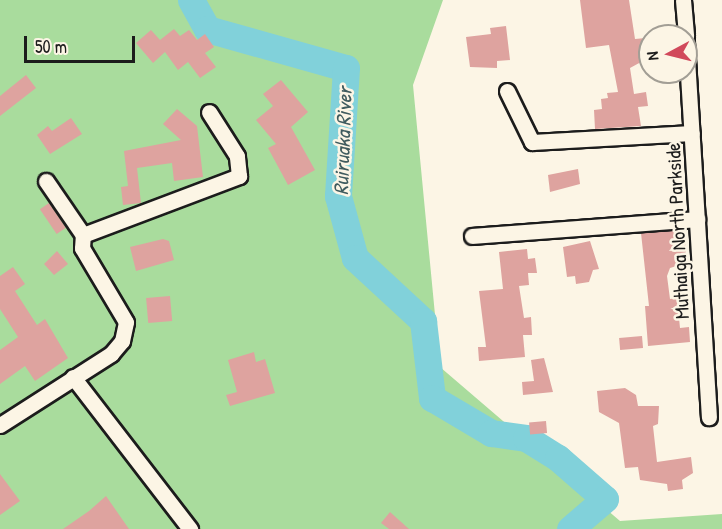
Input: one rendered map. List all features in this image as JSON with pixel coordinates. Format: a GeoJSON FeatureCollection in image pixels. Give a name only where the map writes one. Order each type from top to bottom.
{"type":"FeatureCollection","features":[{"type":"Feature","properties":{"kind":"street"},"geometry":{"type":"LineString","coordinates":[[683,0],[685,24]]}},
{"type":"Feature","properties":{"kind":"street","name":"Muthaiga North Parkside"},"geometry":{"type":"LineString","coordinates":[[689,84],[709,417]]}},
{"type":"Feature","properties":{"kind":"street"},"geometry":{"type":"LineString","coordinates":[[507,91],[532,142],[692,133]]}},
{"type":"Feature","properties":{"kind":"street"},"geometry":{"type":"LineString","coordinates":[[83,236],[239,176],[237,156],[209,112]]}},
{"type":"Feature","properties":{"kind":"street"},"geometry":{"type":"LineString","coordinates":[[0,425],[111,354],[122,341],[126,322],[82,248],[83,236],[46,181]]}},
{"type":"Feature","properties":{"kind":"street"},"geometry":{"type":"LineString","coordinates":[[472,236],[697,219]]}},
{"type":"Feature","properties":{"kind":"street"},"geometry":{"type":"LineString","coordinates":[[73,377],[190,529]]}},
{"type":"Feature","properties":{"kind":"green space"},"geometry":{"type":"Polygon","coordinates":[[[0,0],[443,0],[413,85],[440,367],[620,521],[722,514],[722,529],[0,529],[0,0]]]}},
{"type":"Feature","properties":{"kind":"building"},"geometry":{"type":"Polygon","coordinates":[[[580,0],[629,0],[635,39],[638,39],[638,64],[630,68],[634,94],[646,92],[648,106],[638,107],[641,126],[595,129],[594,110],[602,109],[601,99],[608,98],[607,93],[618,92],[609,45],[586,48],[580,0]]]}},
{"type":"Feature","properties":{"kind":"building"},"geometry":{"type":"Polygon","coordinates":[[[506,26],[510,60],[497,61],[497,68],[470,67],[466,37],[491,34],[490,28],[506,26]]]}},
{"type":"Feature","properties":{"kind":"building"},"geometry":{"type":"Polygon","coordinates":[[[174,29],[180,36],[189,30],[197,40],[205,34],[214,47],[205,53],[216,67],[200,78],[188,62],[178,70],[165,52],[153,63],[136,43],[151,30],[160,40],[174,29]]]}},
{"type":"Feature","properties":{"kind":"building"},"geometry":{"type":"Polygon","coordinates":[[[26,75],[36,88],[0,116],[0,96],[26,75]]]}},
{"type":"Feature","properties":{"kind":"building"},"geometry":{"type":"Polygon","coordinates":[[[281,80],[308,112],[291,127],[315,170],[288,185],[268,148],[276,144],[256,120],[273,106],[263,94],[281,80]]]}},
{"type":"Feature","properties":{"kind":"building"},"geometry":{"type":"Polygon","coordinates":[[[177,109],[197,126],[203,177],[174,181],[172,163],[137,168],[141,203],[123,205],[121,187],[128,186],[124,151],[181,140],[163,124],[177,109]]]}},
{"type":"Feature","properties":{"kind":"building"},"geometry":{"type":"Polygon","coordinates":[[[71,118],[82,134],[50,154],[37,135],[48,126],[52,131],[71,118]]]}},
{"type":"Feature","properties":{"kind":"building"},"geometry":{"type":"Polygon","coordinates":[[[578,169],[580,184],[550,192],[548,175],[578,169]]]}},
{"type":"Feature","properties":{"kind":"building"},"geometry":{"type":"Polygon","coordinates":[[[49,203],[66,228],[57,234],[40,209],[49,203]]]}},
{"type":"Feature","properties":{"kind":"building"},"geometry":{"type":"Polygon","coordinates":[[[677,230],[685,235],[686,263],[670,268],[667,276],[670,299],[677,298],[680,328],[689,327],[690,342],[648,346],[645,306],[649,306],[641,233],[677,230]]]}},
{"type":"Feature","properties":{"kind":"building"},"geometry":{"type":"Polygon","coordinates":[[[163,239],[169,241],[174,260],[136,271],[130,247],[163,239]]]}},
{"type":"Feature","properties":{"kind":"building"},"geometry":{"type":"Polygon","coordinates":[[[590,241],[599,269],[593,270],[589,282],[576,284],[575,276],[567,277],[563,247],[590,241]]]}},
{"type":"Feature","properties":{"kind":"building"},"geometry":{"type":"Polygon","coordinates":[[[527,249],[528,259],[535,258],[537,273],[528,273],[529,285],[519,286],[524,318],[531,317],[532,335],[523,335],[525,357],[479,361],[478,347],[486,347],[479,291],[503,289],[499,252],[527,249]]]}},
{"type":"Feature","properties":{"kind":"building"},"geometry":{"type":"Polygon","coordinates":[[[57,251],[68,264],[54,275],[44,264],[57,251]]]}},
{"type":"Feature","properties":{"kind":"building"},"geometry":{"type":"Polygon","coordinates":[[[13,267],[25,284],[15,291],[37,325],[45,319],[68,358],[35,381],[25,366],[0,384],[0,350],[18,337],[0,309],[0,276],[13,267]]]}},
{"type":"Feature","properties":{"kind":"building"},"geometry":{"type":"Polygon","coordinates":[[[170,296],[172,321],[148,323],[146,298],[170,296]]]}},
{"type":"Feature","properties":{"kind":"building"},"geometry":{"type":"Polygon","coordinates":[[[642,336],[643,348],[620,350],[619,338],[642,336]]]}},
{"type":"Feature","properties":{"kind":"building"},"geometry":{"type":"Polygon","coordinates":[[[254,352],[256,362],[265,359],[275,393],[230,406],[226,395],[237,392],[228,360],[254,352]]]}},
{"type":"Feature","properties":{"kind":"building"},"geometry":{"type":"Polygon","coordinates":[[[544,358],[553,392],[523,395],[522,382],[534,381],[531,360],[544,358]]]}},
{"type":"Feature","properties":{"kind":"building"},"geometry":{"type":"Polygon","coordinates":[[[625,388],[636,395],[638,406],[659,406],[658,424],[653,426],[657,462],[691,457],[693,473],[682,480],[683,489],[668,491],[667,484],[640,480],[638,467],[625,468],[619,423],[599,412],[597,391],[625,388]]]}},
{"type":"Feature","properties":{"kind":"building"},"geometry":{"type":"Polygon","coordinates":[[[546,421],[547,433],[530,434],[529,422],[546,421]]]}},
{"type":"Feature","properties":{"kind":"building"},"geometry":{"type":"Polygon","coordinates":[[[0,474],[20,501],[0,515],[0,474]]]}},
{"type":"Feature","properties":{"kind":"building"},"geometry":{"type":"Polygon","coordinates":[[[106,496],[129,529],[63,529],[89,511],[106,496]]]}},
{"type":"Feature","properties":{"kind":"building"},"geometry":{"type":"Polygon","coordinates":[[[390,512],[409,529],[389,529],[381,523],[390,512]]]}},
{"type":"Feature","properties":{"kind":"waterway","name":"Ruiruaka River"},"geometry":{"type":"LineString","coordinates":[[191,0],[207,29],[346,68],[338,196],[355,258],[423,321],[432,398],[491,433],[526,438],[558,458],[605,499],[570,529]]}}]}
